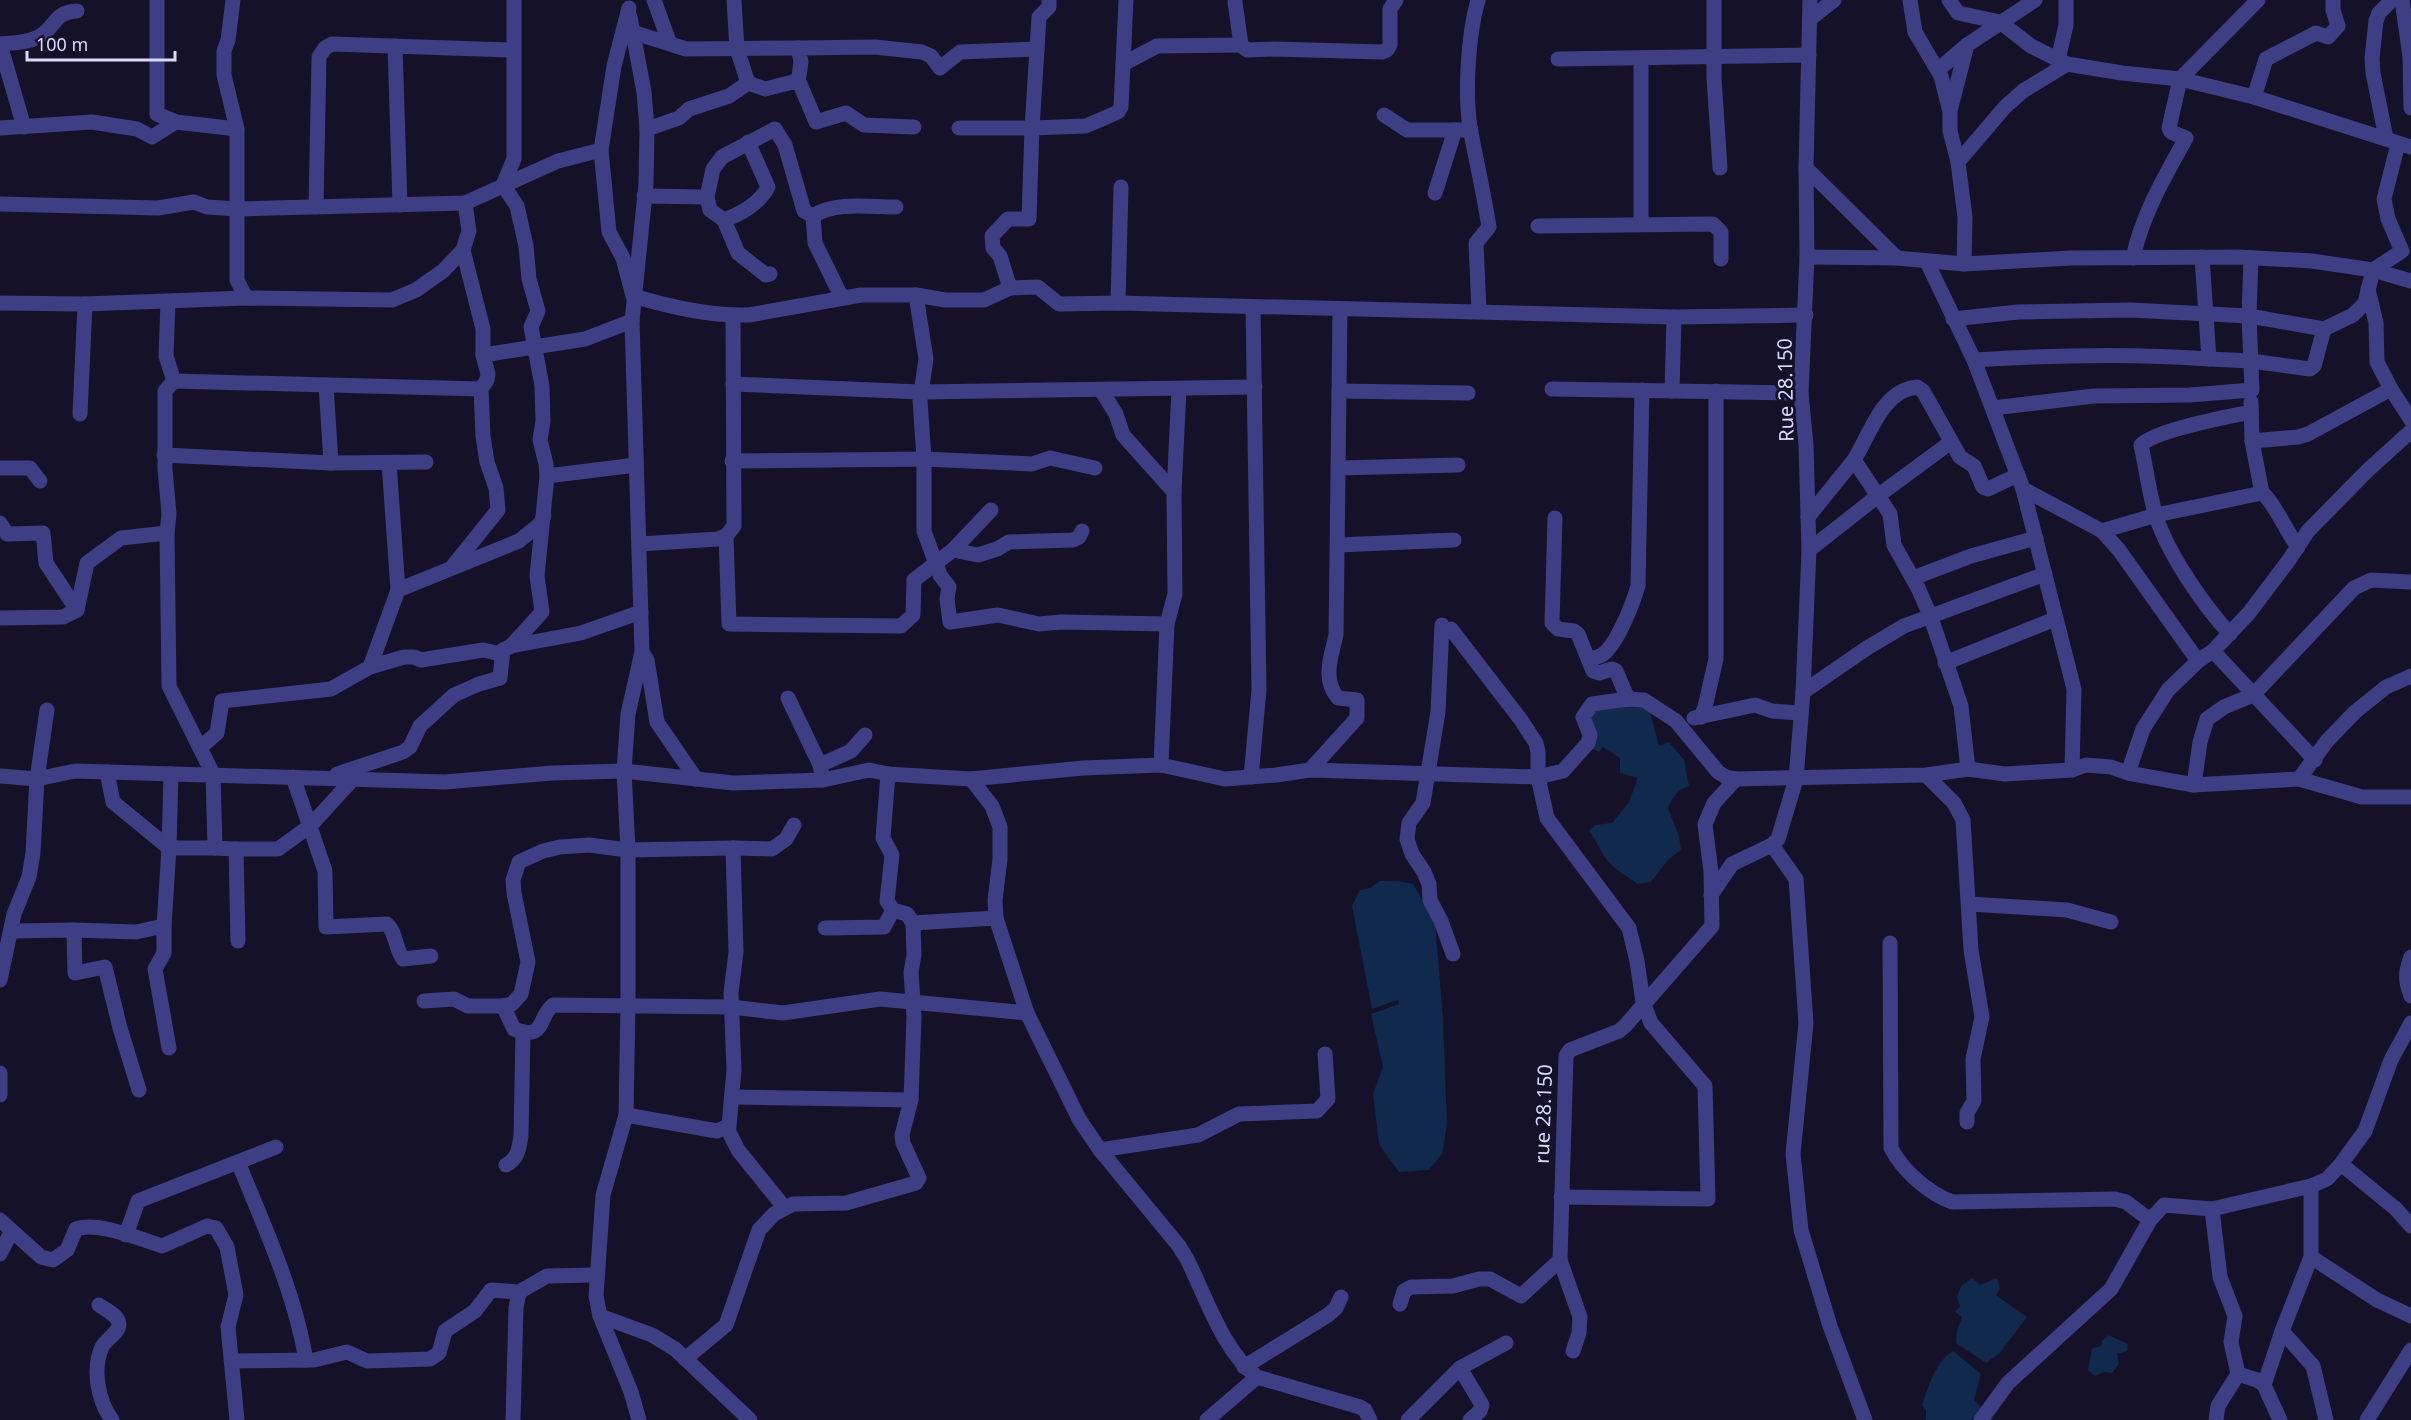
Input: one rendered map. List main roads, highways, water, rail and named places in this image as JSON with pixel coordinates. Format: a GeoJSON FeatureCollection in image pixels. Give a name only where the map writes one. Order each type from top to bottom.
{"type":"FeatureCollection","features":[{"type":"Feature","properties":{"kind":"water"},"geometry":{"type":"Polygon","coordinates":[[[1600,704],[1649,707],[1659,746],[1669,742],[1684,760],[1689,786],[1676,794],[1668,808],[1679,836],[1681,850],[1668,860],[1651,882],[1638,884],[1614,867],[1589,831],[1595,825],[1612,823],[1629,802],[1638,778],[1620,773],[1620,758],[1603,747],[1599,752],[1592,749],[1590,721],[1600,704]]]}},
{"type":"Feature","properties":{"kind":"water"},"geometry":{"type":"Polygon","coordinates":[[[1380,881],[1413,884],[1435,922],[1443,1018],[1447,1124],[1442,1154],[1429,1170],[1399,1172],[1379,1144],[1373,1094],[1383,1067],[1371,1014],[1399,1004],[1398,1000],[1372,1009],[1352,906],[1360,890],[1370,888],[1380,881]]]}},
{"type":"Feature","properties":{"kind":"water"},"geometry":{"type":"Polygon","coordinates":[[[1972,1278],[1980,1285],[1997,1278],[2000,1289],[1996,1295],[2027,1317],[2000,1353],[1986,1363],[1956,1343],[1962,1317],[1955,1312],[1960,1306],[1957,1297],[1961,1286],[1972,1278]]]}},
{"type":"Feature","properties":{"kind":"water"},"geometry":{"type":"Polygon","coordinates":[[[2108,1335],[2128,1344],[2127,1351],[2117,1354],[2119,1364],[2112,1373],[2104,1372],[2095,1376],[2088,1370],[2092,1348],[2101,1346],[2102,1341],[2108,1335]]]}},
{"type":"Feature","properties":{"kind":"water"},"geometry":{"type":"Polygon","coordinates":[[[1953,1351],[1981,1374],[1974,1400],[1982,1408],[1971,1420],[1926,1420],[1926,1410],[1922,1405],[1930,1382],[1942,1361],[1953,1351]]]}}]}
